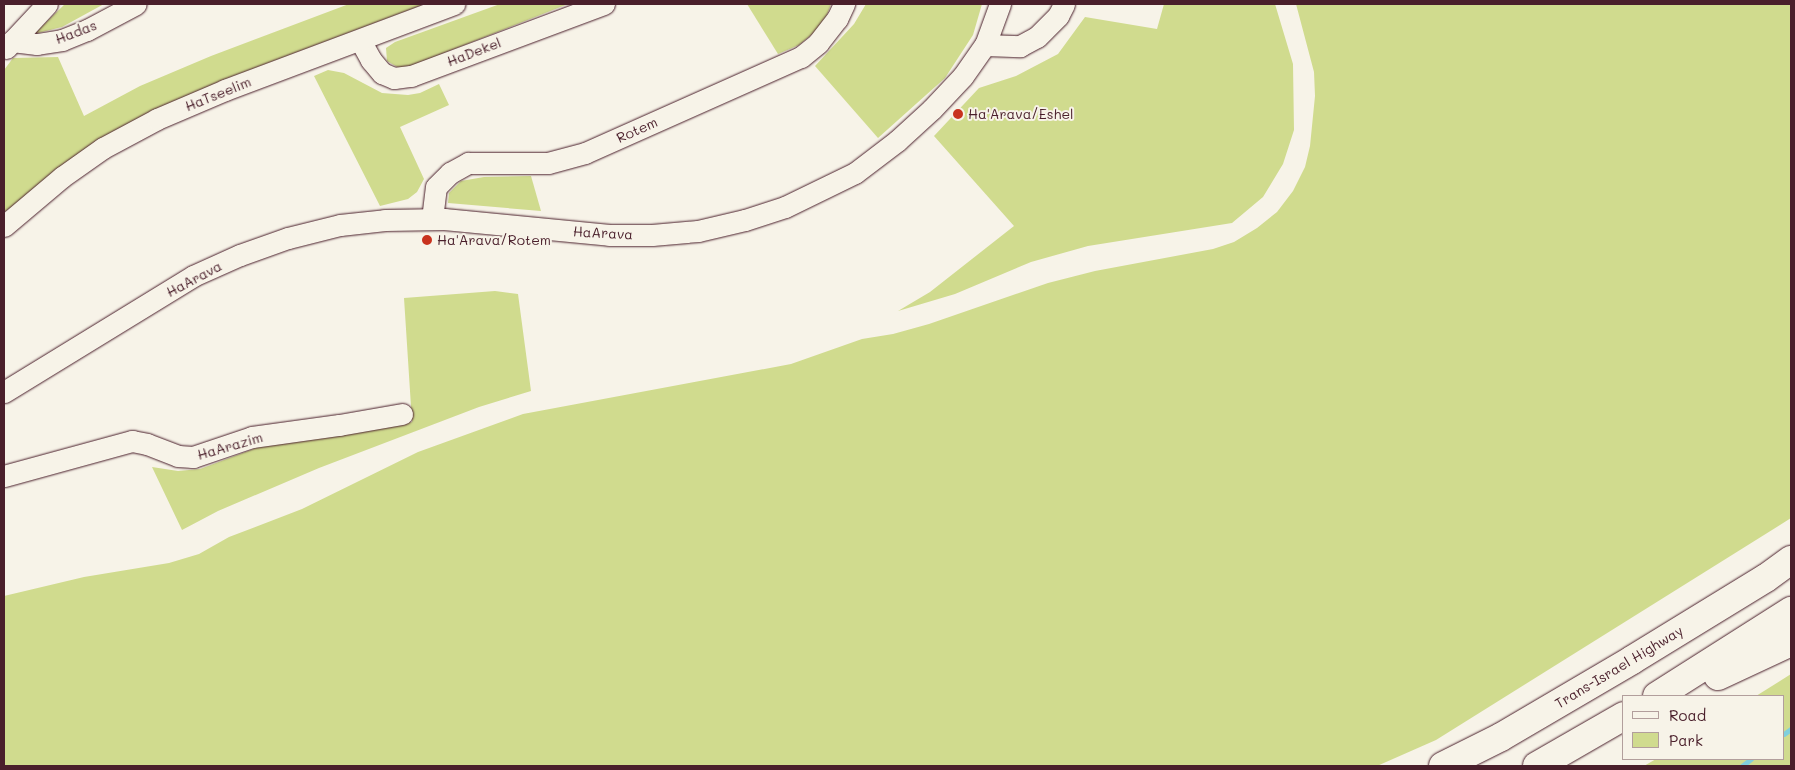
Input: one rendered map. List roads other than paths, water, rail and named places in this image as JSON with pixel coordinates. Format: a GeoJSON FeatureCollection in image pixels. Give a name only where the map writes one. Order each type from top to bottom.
{"type":"FeatureCollection","features":[{"type":"Feature","properties":{"kind":"highway","name":"Trans-Israel Highway"},"geometry":{"type":"LineString","coordinates":[[1443,766],[1501,737],[1632,660],[1766,578],[1791,560]]}},
{"type":"Feature","properties":{"kind":"highway"},"geometry":{"type":"LineString","coordinates":[[1659,695],[1791,611]]}},
{"type":"Feature","properties":{"kind":"highway"},"geometry":{"type":"LineString","coordinates":[[1678,695],[1791,642]]}},
{"type":"Feature","properties":{"kind":"highway"},"geometry":{"type":"LineString","coordinates":[[1590,737],[1622,717]]}},
{"type":"Feature","properties":{"kind":"highway"},"geometry":{"type":"LineString","coordinates":[[1536,766],[1622,722]]}},
{"type":"Feature","properties":{"kind":"street"},"geometry":{"type":"LineString","coordinates":[[8,46],[47,4]]}},
{"type":"Feature","properties":{"kind":"street","name":"Hadas"},"geometry":{"type":"LineString","coordinates":[[8,46],[62,40],[136,4]]}},
{"type":"Feature","properties":{"kind":"street","name":"HaTseelim"},"geometry":{"type":"LineString","coordinates":[[4,226],[62,177],[103,148],[157,119],[225,90],[454,4]]}},
{"type":"Feature","properties":{"kind":"street","name":"HaDekel"},"geometry":{"type":"LineString","coordinates":[[360,40],[371,60],[382,73],[394,78],[411,76],[604,4]]}},
{"type":"Feature","properties":{"kind":"street","name":"Rotem"},"geometry":{"type":"LineString","coordinates":[[432,219],[436,187],[450,172],[468,164],[486,162],[548,163],[585,153],[801,58],[818,43],[836,19],[844,4]]}},
{"type":"Feature","properties":{"kind":"street","name":"HaArava"},"geometry":{"type":"LineString","coordinates":[[4,392],[193,276],[240,255],[288,238],[340,225],[385,220],[432,219],[609,235],[698,231],[745,220],[793,204],[855,173],[897,141],[932,108],[963,76],[985,45],[1000,4]]}},
{"type":"Feature","properties":{"kind":"street"},"geometry":{"type":"LineString","coordinates":[[985,45],[1020,46],[1037,37],[1058,16],[1064,4]]}},
{"type":"Feature","properties":{"kind":"street","name":"HaArazim"},"geometry":{"type":"LineString","coordinates":[[4,476],[132,441],[147,444],[178,456],[193,457],[252,437],[402,414]]}},
{"type":"Feature","properties":{"kind":"waterway"},"geometry":{"type":"LineString","coordinates":[[1785,733],[1791,729]]}},
{"type":"Feature","properties":{"kind":"waterway"},"geometry":{"type":"LineString","coordinates":[[1742,766],[1750,760]]}},
{"type":"Feature","properties":{"kind":"place","name":"Ha'Arava/Eshel"},"geometry":{"type":"Point","coordinates":[958,114]}},
{"type":"Feature","properties":{"kind":"place","name":"Ha'Arava/Rotem"},"geometry":{"type":"Point","coordinates":[427,240]}}]}
